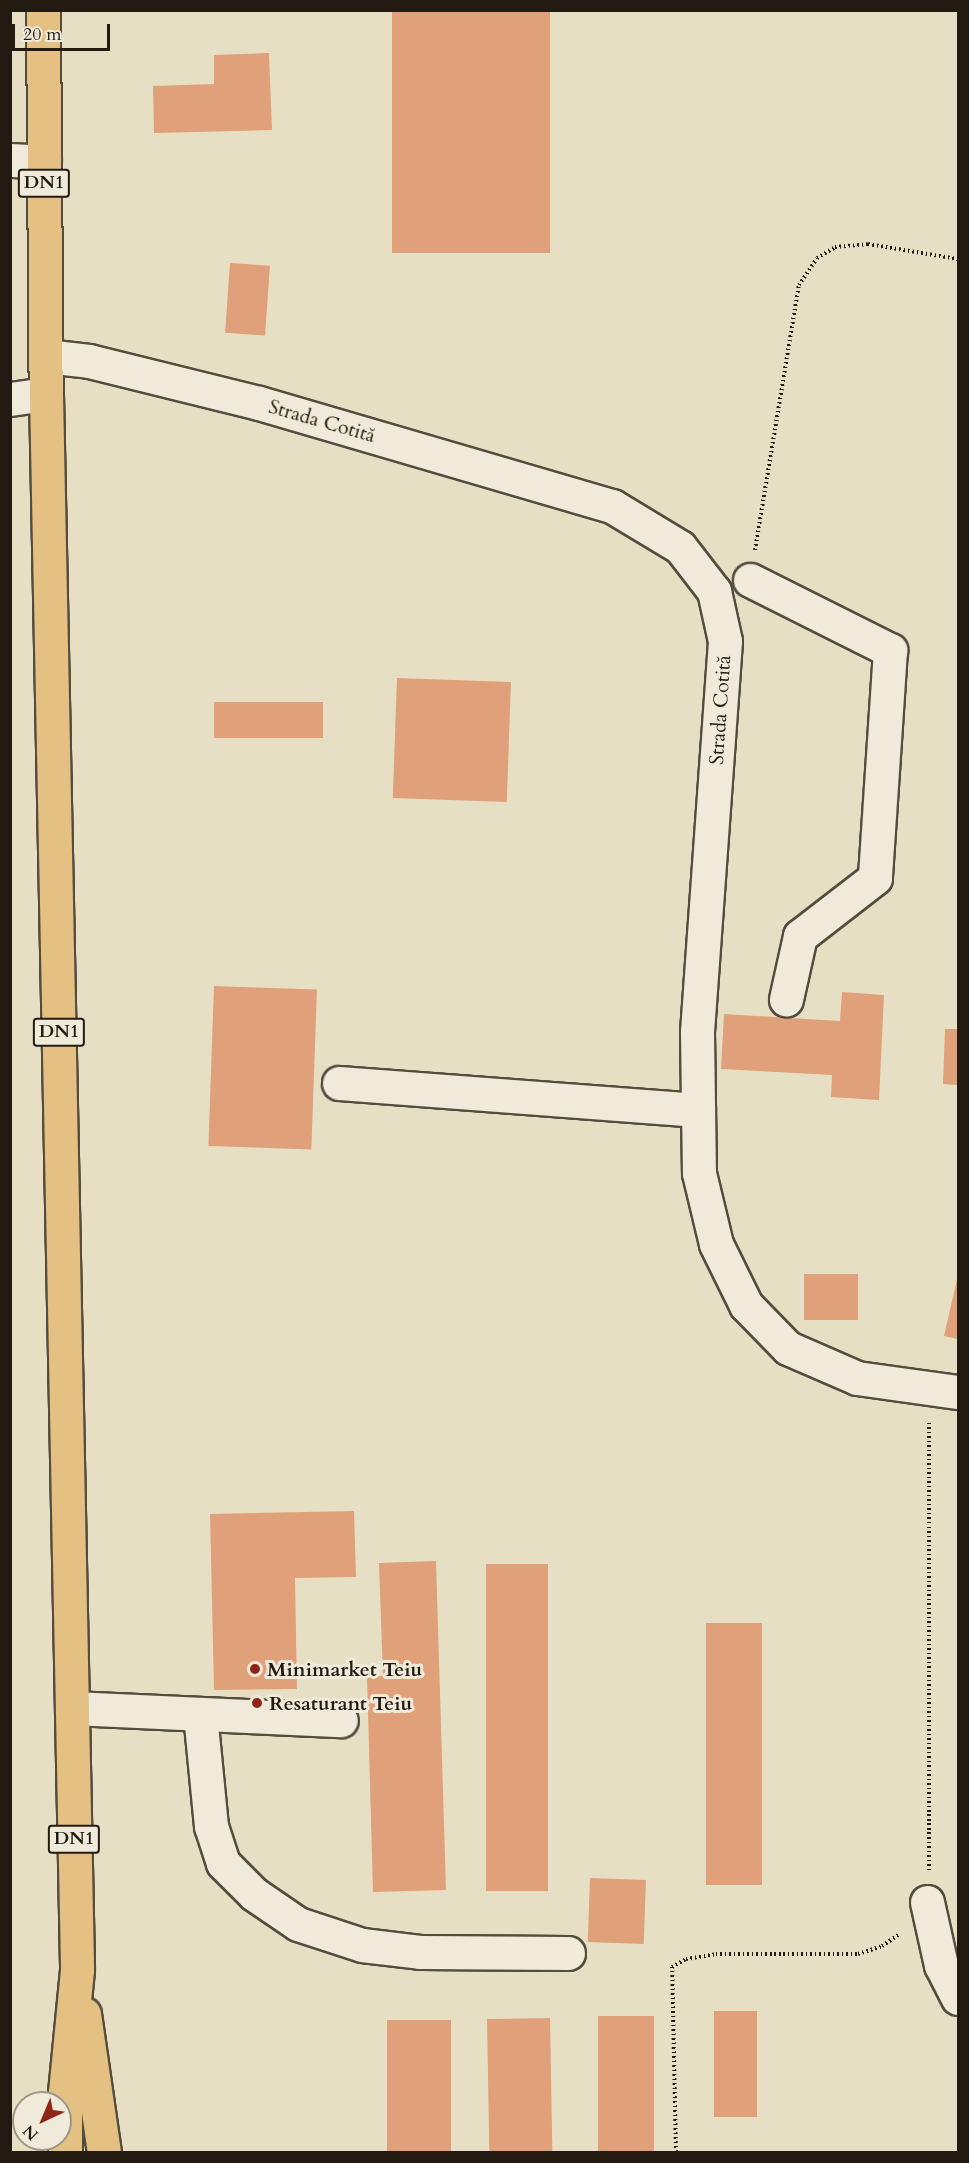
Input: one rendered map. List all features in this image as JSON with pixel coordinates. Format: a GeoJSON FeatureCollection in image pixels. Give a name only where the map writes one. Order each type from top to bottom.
{"type":"FeatureCollection","features":[{"type":"Feature","properties":{"kind":"main road","name":"DN1"},"geometry":{"type":"LineString","coordinates":[[43,10],[46,394],[77,1970],[65,2092],[65,2152]]}},
{"type":"Feature","properties":{"kind":"main road","name":"DN1"},"geometry":{"type":"LineString","coordinates":[[77,1970],[104,2152]]}},
{"type":"Feature","properties":{"kind":"street"},"geometry":{"type":"LineString","coordinates":[[10,160],[44,162]]}},
{"type":"Feature","properties":{"kind":"street","name":"Strada Cotită"},"geometry":{"type":"LineString","coordinates":[[46,357],[89,361],[259,403],[612,506],[680,547],[714,591],[725,641],[697,1032],[699,1173],[716,1244],[746,1305],[788,1348],[857,1378],[944,1390]]}},
{"type":"Feature","properties":{"kind":"street"},"geometry":{"type":"LineString","coordinates":[[10,399],[46,394]]}},
{"type":"Feature","properties":{"kind":"street"},"geometry":{"type":"LineString","coordinates":[[750,580],[890,650],[875,878],[800,936],[786,999]]}},
{"type":"Feature","properties":{"kind":"street"},"geometry":{"type":"LineString","coordinates":[[339,1083],[698,1110]]}},
{"type":"Feature","properties":{"kind":"street"},"geometry":{"type":"LineString","coordinates":[[72,1708],[340,1720]]}},
{"type":"Feature","properties":{"kind":"street"},"geometry":{"type":"LineString","coordinates":[[200,1714],[211,1826],[223,1863],[254,1894],[298,1924],[362,1944],[420,1952],[568,1953]]}},
{"type":"Feature","properties":{"kind":"street"},"geometry":{"type":"LineString","coordinates":[[927,1902],[940,1965],[958,1998]]}},
{"type":"Feature","properties":{"kind":"path"},"geometry":{"type":"LineString","coordinates":[[750,580],[800,285],[817,258],[835,248],[868,244],[958,259]]}},
{"type":"Feature","properties":{"kind":"path"},"geometry":{"type":"LineString","coordinates":[[676,2152],[672,1967],[686,1959],[716,1954],[858,1954],[882,1946],[904,1931],[927,1902],[944,1390]]}},
{"type":"Feature","properties":{"kind":"building"},"geometry":{"type":"Polygon","coordinates":[[[392,10],[550,10],[550,253],[392,253],[392,10]]]}},
{"type":"Feature","properties":{"kind":"building"},"geometry":{"type":"Polygon","coordinates":[[[269,53],[272,130],[154,133],[153,86],[214,84],[214,55],[269,53]]]}},
{"type":"Feature","properties":{"kind":"building"},"geometry":{"type":"Polygon","coordinates":[[[230,263],[270,266],[265,336],[225,333],[230,263]]]}},
{"type":"Feature","properties":{"kind":"building"},"geometry":{"type":"Polygon","coordinates":[[[397,678],[511,682],[507,802],[393,798],[397,678]]]}},
{"type":"Feature","properties":{"kind":"building"},"geometry":{"type":"Polygon","coordinates":[[[214,702],[323,702],[323,738],[214,738],[214,702]]]}},
{"type":"Feature","properties":{"kind":"building"},"geometry":{"type":"Polygon","coordinates":[[[214,986],[317,990],[311,1149],[208,1146],[214,986]]]}},
{"type":"Feature","properties":{"kind":"building"},"geometry":{"type":"Polygon","coordinates":[[[842,992],[884,995],[879,1100],[831,1097],[832,1075],[721,1069],[724,1014],[840,1021],[842,992]]]}},
{"type":"Feature","properties":{"kind":"building"},"geometry":{"type":"Polygon","coordinates":[[[945,1029],[958,1029],[958,1085],[943,1084],[945,1029]]]}},
{"type":"Feature","properties":{"kind":"building"},"geometry":{"type":"Polygon","coordinates":[[[804,1274],[858,1274],[858,1320],[804,1320],[804,1274]]]}},
{"type":"Feature","properties":{"kind":"building"},"geometry":{"type":"Polygon","coordinates":[[[958,1275],[958,1339],[944,1336],[958,1275]]]}},
{"type":"Feature","properties":{"kind":"building"},"geometry":{"type":"Polygon","coordinates":[[[354,1511],[356,1577],[295,1578],[297,1689],[214,1690],[210,1514],[354,1511]]]}},
{"type":"Feature","properties":{"kind":"building"},"geometry":{"type":"Polygon","coordinates":[[[436,1561],[446,1890],[373,1892],[367,1676],[383,1676],[379,1563],[436,1561]]]}},
{"type":"Feature","properties":{"kind":"building"},"geometry":{"type":"Polygon","coordinates":[[[486,1564],[548,1564],[548,1891],[486,1891],[486,1564]]]}},
{"type":"Feature","properties":{"kind":"building"},"geometry":{"type":"Polygon","coordinates":[[[706,1623],[762,1623],[762,1885],[706,1885],[706,1623]]]}},
{"type":"Feature","properties":{"kind":"building"},"geometry":{"type":"Polygon","coordinates":[[[590,1878],[646,1880],[644,1944],[588,1942],[590,1878]]]}},
{"type":"Feature","properties":{"kind":"building"},"geometry":{"type":"Polygon","coordinates":[[[714,2011],[757,2011],[757,2117],[714,2117],[714,2011]]]}},
{"type":"Feature","properties":{"kind":"building"},"geometry":{"type":"Polygon","coordinates":[[[598,2016],[654,2016],[654,2152],[598,2152],[598,2016]]]}},
{"type":"Feature","properties":{"kind":"building"},"geometry":{"type":"Polygon","coordinates":[[[550,2018],[552,2152],[489,2152],[487,2019],[550,2018]]]}},
{"type":"Feature","properties":{"kind":"building"},"geometry":{"type":"Polygon","coordinates":[[[387,2020],[451,2020],[451,2152],[387,2152],[387,2020]]]}},
{"type":"Feature","properties":{"kind":"place","name":"Minimarket Teiu"},"geometry":{"type":"Point","coordinates":[255,1669]}},
{"type":"Feature","properties":{"kind":"place","name":"Resaturant Teiu"},"geometry":{"type":"Point","coordinates":[257,1703]}}]}
